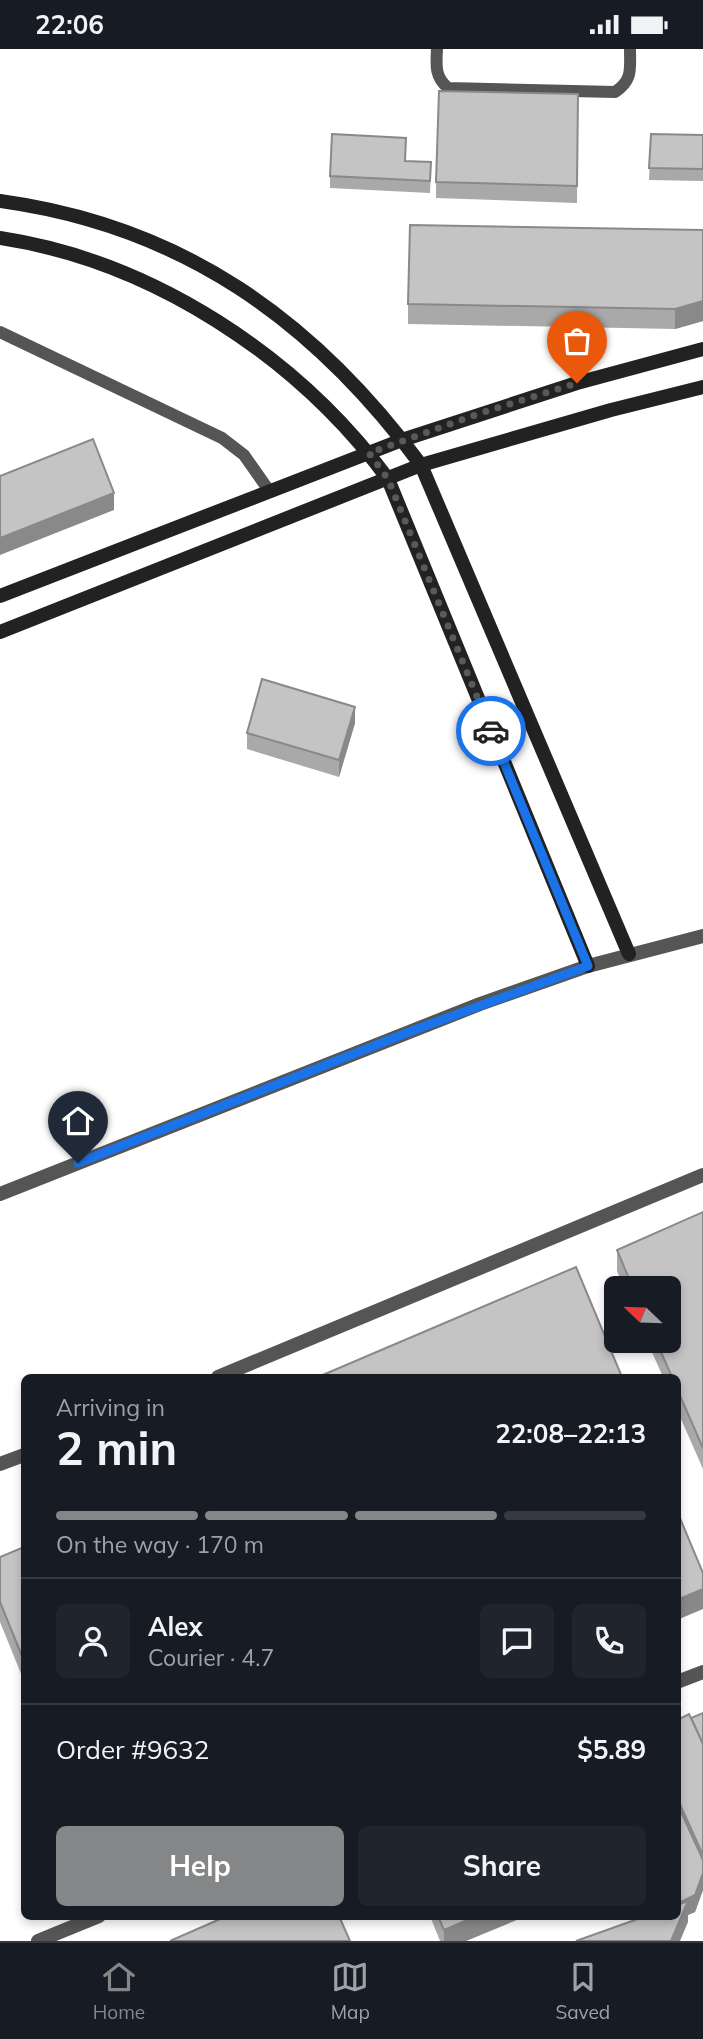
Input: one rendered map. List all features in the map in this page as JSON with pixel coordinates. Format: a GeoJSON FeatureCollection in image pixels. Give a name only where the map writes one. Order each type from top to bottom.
{"type":"FeatureCollection","features":[{"type":"Feature","properties":{"kind":"street"},"geometry":{"type":"LineString","coordinates":[[0,201],[65,212],[143,237],[189,258],[233,283],[275,312],[314,344],[350,379],[402,440],[421,465],[629,954]]}},
{"type":"Feature","properties":{"kind":"street"},"geometry":{"type":"LineString","coordinates":[[0,238],[57,250],[100,263],[182,300],[279,366],[369,453],[388,479],[588,966]]}},
{"type":"Feature","properties":{"kind":"street"},"geometry":{"type":"LineString","coordinates":[[0,596],[402,440],[577,383],[703,349]]}},
{"type":"Feature","properties":{"kind":"street"},"geometry":{"type":"LineString","coordinates":[[0,632],[421,465],[611,410],[703,387]]}},
{"type":"Feature","properties":{"kind":"street"},"geometry":{"type":"LineString","coordinates":[[0,1194],[414,1030],[588,966],[703,936]]}},
{"type":"Feature","properties":{"kind":"street"},"geometry":{"type":"LineString","coordinates":[[225,1374],[703,1175]]}},
{"type":"Feature","properties":{"kind":"street"},"geometry":{"type":"LineString","coordinates":[[0,1464],[21,1456]]}},
{"type":"Feature","properties":{"kind":"street"},"geometry":{"type":"LineString","coordinates":[[681,1680],[703,1672]]}},
{"type":"Feature","properties":{"kind":"street"},"geometry":{"type":"LineString","coordinates":[[38,1941],[89,1920]]}},
{"type":"Feature","properties":{"kind":"lane"},"geometry":{"type":"LineString","coordinates":[[437,49],[439,81],[448,88],[615,92],[625,85],[630,73],[630,49]]}},
{"type":"Feature","properties":{"kind":"lane"},"geometry":{"type":"LineString","coordinates":[[0,332],[222,438],[244,455],[270,492]]}},
{"type":"Feature","properties":{"kind":"building"},"geometry":{"type":"Polygon","coordinates":[[[439,91],[578,94],[577,186],[436,182],[439,91]]]}},
{"type":"Feature","properties":{"kind":"building"},"geometry":{"type":"Polygon","coordinates":[[[332,134],[406,138],[405,161],[431,162],[430,181],[330,176],[332,134]]]}},
{"type":"Feature","properties":{"kind":"building"},"geometry":{"type":"Polygon","coordinates":[[[651,134],[703,135],[703,169],[649,168],[651,134]]]}},
{"type":"Feature","properties":{"kind":"building"},"geometry":{"type":"Polygon","coordinates":[[[410,225],[703,230],[703,301],[675,309],[408,304],[410,225]]]}},
{"type":"Feature","properties":{"kind":"building"},"geometry":{"type":"Polygon","coordinates":[[[93,439],[114,493],[0,538],[0,476],[93,439]]]}},
{"type":"Feature","properties":{"kind":"building"},"geometry":{"type":"Polygon","coordinates":[[[262,679],[355,707],[339,760],[247,733],[262,679]]]}},
{"type":"Feature","properties":{"kind":"building"},"geometry":{"type":"Polygon","coordinates":[[[703,1212],[703,1448],[681,1398],[681,1374],[671,1374],[661,1353],[681,1353],[681,1276],[628,1276],[617,1250],[703,1212]]]}},
{"type":"Feature","properties":{"kind":"building"},"geometry":{"type":"Polygon","coordinates":[[[576,1267],[604,1334],[604,1353],[612,1353],[621,1374],[325,1374],[576,1267]]]}},
{"type":"Feature","properties":{"kind":"building"},"geometry":{"type":"Polygon","coordinates":[[[681,1521],[703,1573],[703,1589],[681,1598],[681,1521]]]}},
{"type":"Feature","properties":{"kind":"building"},"geometry":{"type":"Polygon","coordinates":[[[21,1548],[21,1654],[0,1602],[0,1557],[21,1548]]]}},
{"type":"Feature","properties":{"kind":"building"},"geometry":{"type":"Polygon","coordinates":[[[703,1713],[703,1744],[691,1718],[703,1713]]]}},
{"type":"Feature","properties":{"kind":"building"},"geometry":{"type":"Polygon","coordinates":[[[689,1714],[703,1744],[703,1855],[681,1807],[681,1718],[689,1714]]]}},
{"type":"Feature","properties":{"kind":"building"},"geometry":{"type":"Polygon","coordinates":[[[681,1812],[703,1860],[703,1873],[695,1895],[681,1902],[681,1812]]]}},
{"type":"Feature","properties":{"kind":"building"},"geometry":{"type":"Polygon","coordinates":[[[688,1901],[681,1917],[681,1904],[688,1901]]]}},
{"type":"Feature","properties":{"kind":"building"},"geometry":{"type":"Polygon","coordinates":[[[218,1920],[341,1920],[350,1941],[170,1941],[218,1920]]]}},
{"type":"Feature","properties":{"kind":"building"},"geometry":{"type":"Polygon","coordinates":[[[440,1920],[468,1920],[444,1930],[440,1920]]]}},
{"type":"Feature","properties":{"kind":"building"},"geometry":{"type":"Polygon","coordinates":[[[635,1920],[680,1920],[671,1941],[576,1941],[635,1920]]]}},
{"type":"Feature","properties":{"kind":"way so far"},"geometry":{"type":"LineString","coordinates":[[491,731],[388,479],[369,453],[475,415],[577,383]]}},
{"type":"Feature","properties":{"kind":"route"},"geometry":{"type":"LineString","coordinates":[[78,1163],[480,1004],[588,966],[491,731]]}}]}
